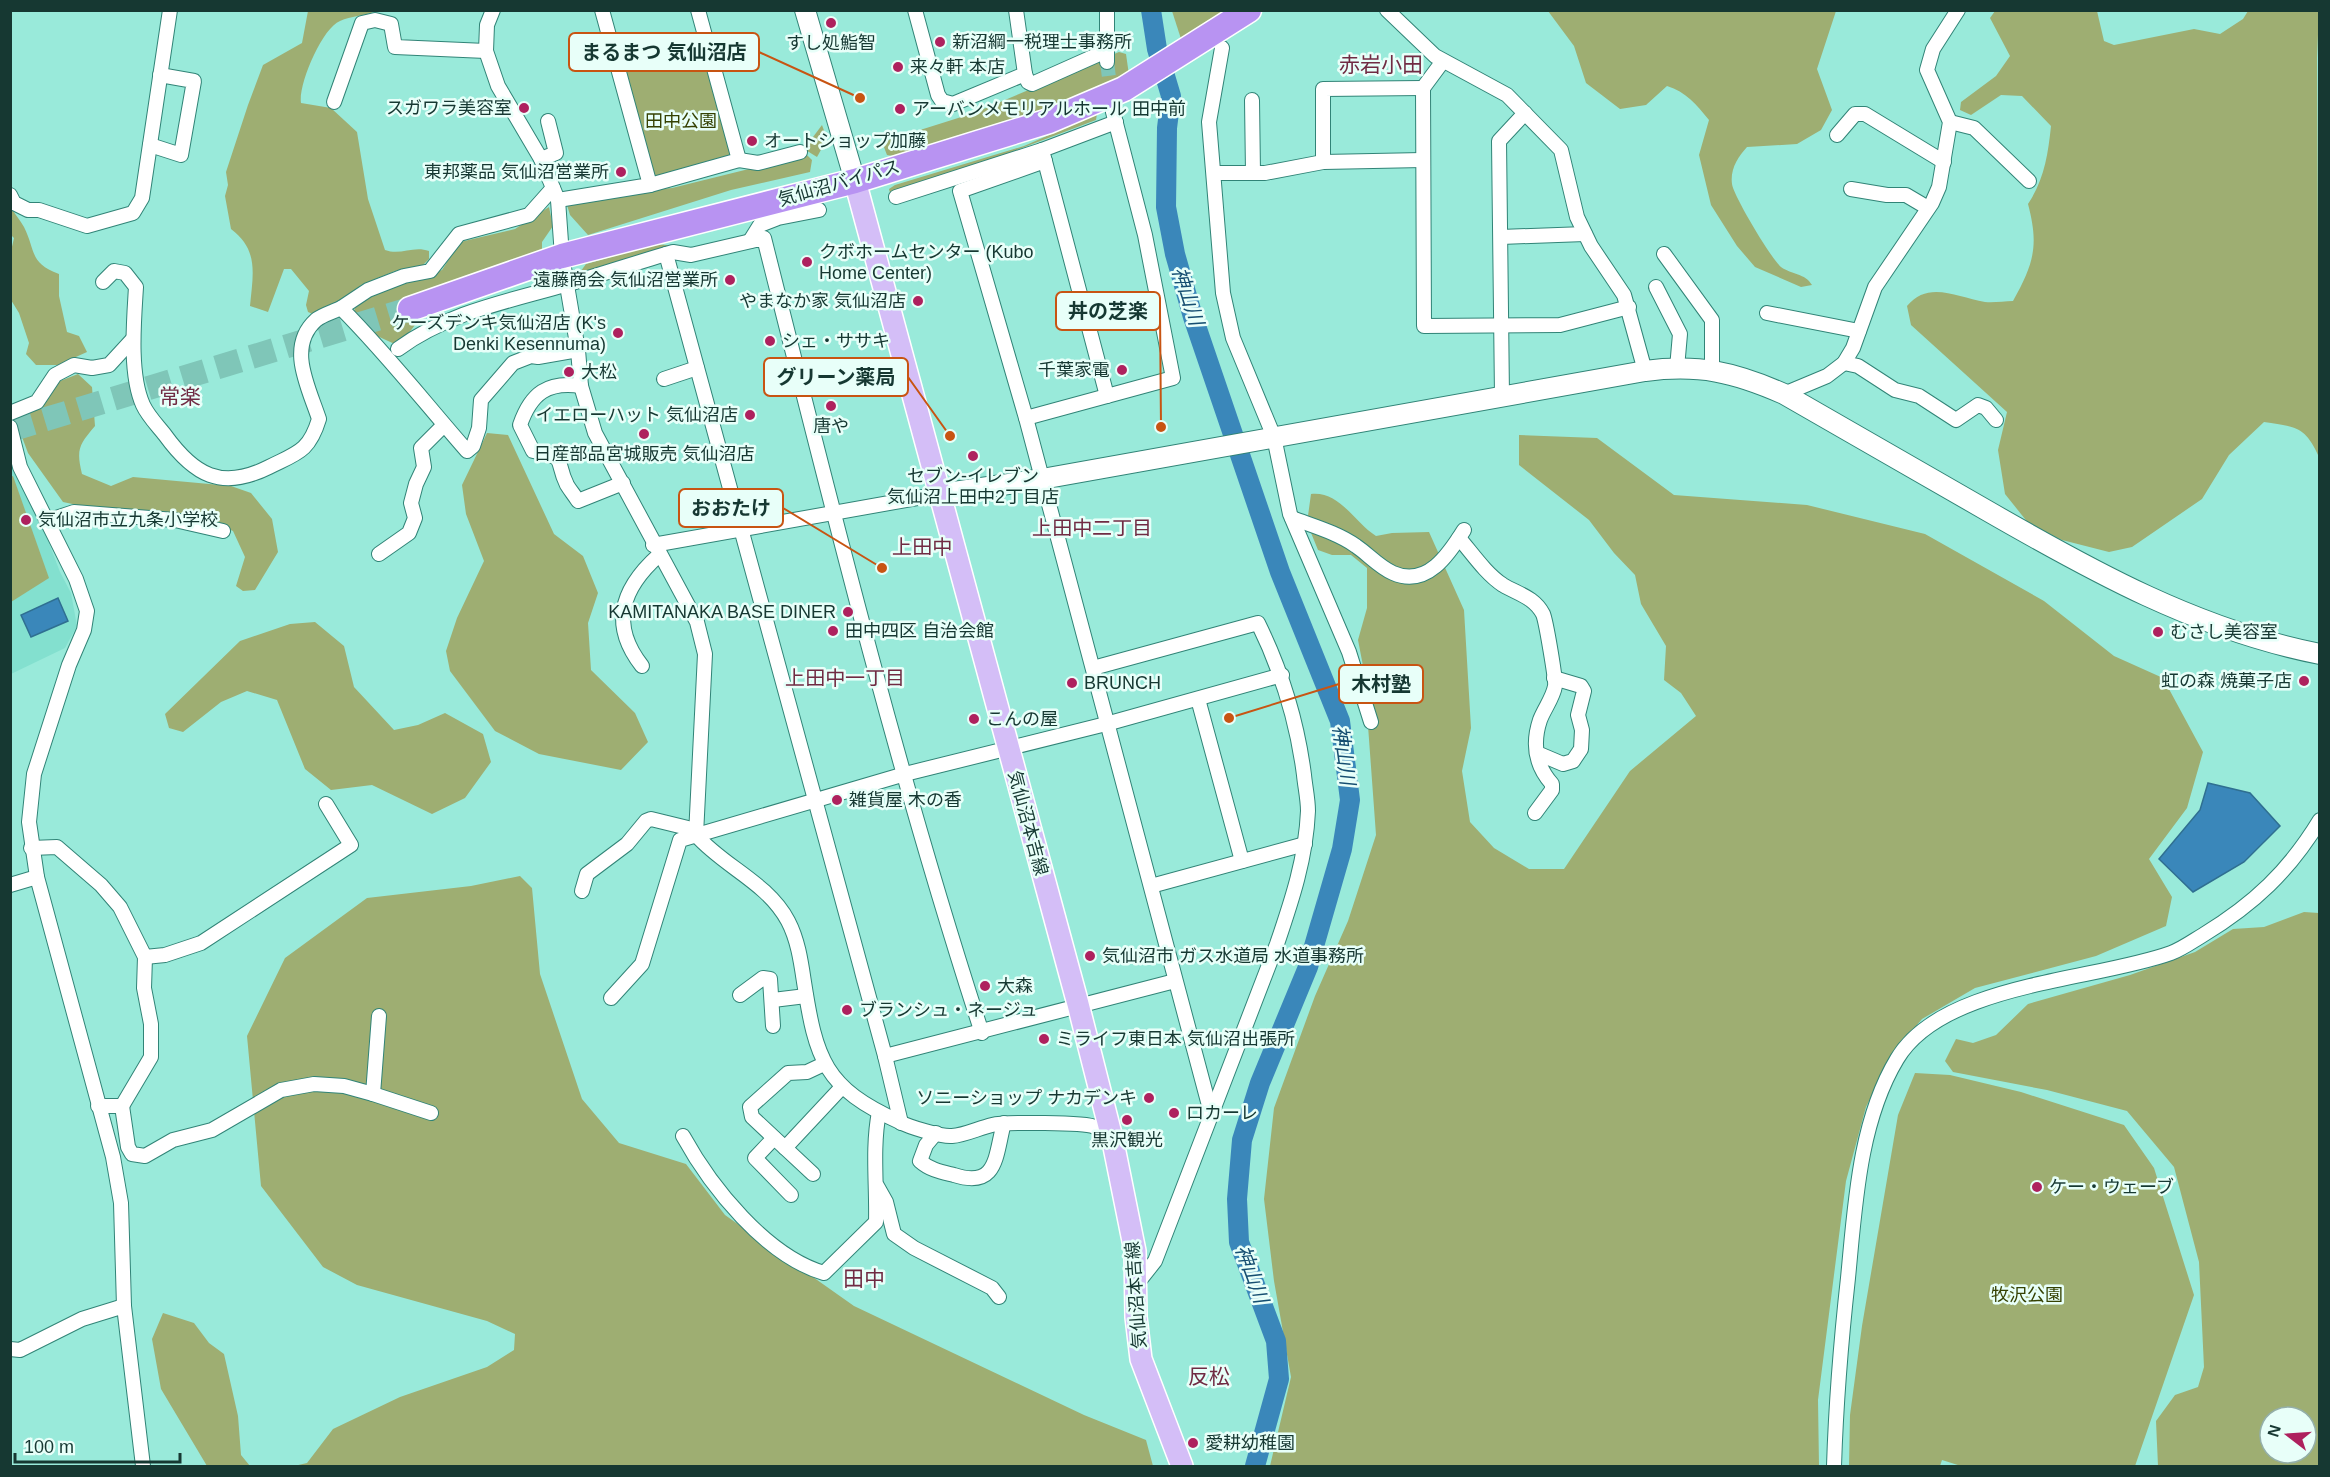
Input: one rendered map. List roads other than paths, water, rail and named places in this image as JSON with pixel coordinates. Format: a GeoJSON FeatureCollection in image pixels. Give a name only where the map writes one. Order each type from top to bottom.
{"type":"FeatureCollection","features":[{"type":"Feature","properties":{"kind":"highway","name":"気仙沼バイパス"},"geometry":{"type":"LineString","coordinates":[[410,309],[562,256],[855,180],[1049,121],[1124,89],[1211,44],[1249,10]]}},
{"type":"Feature","properties":{"kind":"main road","name":"気仙沼本吉線"},"geometry":{"type":"LineString","coordinates":[[855,180],[1078,1004],[1113,1142],[1135,1251],[1141,1359],[1182,1467]]}},
{"type":"Feature","properties":{"kind":"street"},"geometry":{"type":"LineString","coordinates":[[493,10],[487,25],[486,51],[498,86],[541,159],[555,194],[562,256],[578,350],[581,386],[594,433],[697,622],[705,654],[696,832]]}},
{"type":"Feature","properties":{"kind":"street"},"geometry":{"type":"LineString","coordinates":[[602,10],[650,185]]}},
{"type":"Feature","properties":{"kind":"street"},"geometry":{"type":"LineString","coordinates":[[698,10],[739,160]]}},
{"type":"Feature","properties":{"kind":"street"},"geometry":{"type":"LineString","coordinates":[[805,10],[855,180]]}},
{"type":"Feature","properties":{"kind":"street"},"geometry":{"type":"LineString","coordinates":[[915,10],[938,95],[942,101],[953,104],[1025,74]]}},
{"type":"Feature","properties":{"kind":"street"},"geometry":{"type":"LineString","coordinates":[[1016,10],[1025,74],[1028,82],[1032,84],[1106,57],[1107,10]]}},
{"type":"Feature","properties":{"kind":"street"},"geometry":{"type":"LineString","coordinates":[[1387,10],[1443,61],[1497,88],[1561,150],[1574,209],[1585,234],[1618,282],[1629,307],[1645,371]]}},
{"type":"Feature","properties":{"kind":"street"},"geometry":{"type":"LineString","coordinates":[[1784,394],[1827,376],[1844,363],[1859,331],[1875,287],[1928,208],[1939,187],[1950,122],[1927,70],[1933,50],[1958,10]]}},
{"type":"Feature","properties":{"kind":"street"},"geometry":{"type":"LineString","coordinates":[[10,195],[14,203],[28,210],[39,210],[87,226],[114,221],[133,213],[142,198],[171,11]]}},
{"type":"Feature","properties":{"kind":"street"},"geometry":{"type":"LineString","coordinates":[[334,102],[362,23],[375,20],[391,24],[395,46],[486,51]]}},
{"type":"Feature","properties":{"kind":"street"},"geometry":{"type":"LineString","coordinates":[[1211,44],[1209,122],[1223,292],[1233,338],[1271,438],[1292,518],[1350,652],[1371,722]]}},
{"type":"Feature","properties":{"kind":"street"},"geometry":{"type":"LineString","coordinates":[[1443,61],[1423,88],[1424,326],[1560,325],[1629,307]]}},
{"type":"Feature","properties":{"kind":"street"},"geometry":{"type":"LineString","coordinates":[[150,145],[181,155],[194,81],[160,75]]}},
{"type":"Feature","properties":{"kind":"street"},"geometry":{"type":"LineString","coordinates":[[1323,162],[1323,88],[1423,88]]}},
{"type":"Feature","properties":{"kind":"street"},"geometry":{"type":"LineString","coordinates":[[1252,100],[1253,173]]}},
{"type":"Feature","properties":{"kind":"street"},"geometry":{"type":"LineString","coordinates":[[1502,396],[1499,141],[1525,113]]}},
{"type":"Feature","properties":{"kind":"street"},"geometry":{"type":"LineString","coordinates":[[1837,135],[1855,114],[1865,114],[1944,162]]}},
{"type":"Feature","properties":{"kind":"street"},"geometry":{"type":"LineString","coordinates":[[1026,418],[1173,378],[1145,235],[1114,117],[1043,155],[960,191],[1026,418],[1211,1113]]}},
{"type":"Feature","properties":{"kind":"street"},"geometry":{"type":"LineString","coordinates":[[541,159],[556,153],[548,121]]}},
{"type":"Feature","properties":{"kind":"street"},"geometry":{"type":"LineString","coordinates":[[1950,122],[1974,128],[2029,181]]}},
{"type":"Feature","properties":{"kind":"street"},"geometry":{"type":"LineString","coordinates":[[103,282],[114,271],[125,273],[136,287],[132,340],[143,405],[182,459],[198,471],[216,478],[248,477],[306,448],[315,432],[319,419],[301,362],[302,336],[317,319],[341,308],[368,290],[404,276],[430,271],[459,234],[529,215],[555,194],[650,185],[739,160],[758,163],[800,152]]}},
{"type":"Feature","properties":{"kind":"street"},"geometry":{"type":"LineString","coordinates":[[896,197],[1043,155]]}},
{"type":"Feature","properties":{"kind":"street"},"geometry":{"type":"LineString","coordinates":[[1043,155],[1107,396]]}},
{"type":"Feature","properties":{"kind":"street"},"geometry":{"type":"LineString","coordinates":[[1214,173],[1253,173],[1323,162],[1423,160]]}},
{"type":"Feature","properties":{"kind":"street"},"geometry":{"type":"LineString","coordinates":[[1851,189],[1887,195],[1906,195],[1928,208]]}},
{"type":"Feature","properties":{"kind":"street"},"geometry":{"type":"LineString","coordinates":[[750,241],[760,225],[778,218],[819,210]]}},
{"type":"Feature","properties":{"kind":"street"},"geometry":{"type":"LineString","coordinates":[[1501,237],[1585,234]]}},
{"type":"Feature","properties":{"kind":"street"},"geometry":{"type":"LineString","coordinates":[[398,349],[435,326],[516,297],[673,252],[691,255],[764,238],[834,514],[904,774],[982,1033]]}},
{"type":"Feature","properties":{"kind":"street"},"geometry":{"type":"LineString","coordinates":[[666,254],[885,1056],[901,1123]]}},
{"type":"Feature","properties":{"kind":"street"},"geometry":{"type":"LineString","coordinates":[[1664,254],[1712,320],[1712,369]]}},
{"type":"Feature","properties":{"kind":"street"},"geometry":{"type":"LineString","coordinates":[[1656,287],[1680,334],[1677,368]]}},
{"type":"Feature","properties":{"kind":"street"},"geometry":{"type":"LineString","coordinates":[[341,308],[382,349],[406,382],[466,451],[473,446],[479,428],[481,400],[513,363],[531,356],[578,350]]}},
{"type":"Feature","properties":{"kind":"street"},"geometry":{"type":"LineString","coordinates":[[1767,314],[1859,331]]}},
{"type":"Feature","properties":{"kind":"street"},"geometry":{"type":"LineString","coordinates":[[10,413],[37,402],[55,375],[74,365],[92,368],[109,365],[132,340]]}},
{"type":"Feature","properties":{"kind":"street"},"geometry":{"type":"LineString","coordinates":[[1844,363],[1858,366],[1895,390],[1919,396],[1956,420],[1978,405],[1986,408],[1996,420]]}},
{"type":"Feature","properties":{"kind":"street"},"geometry":{"type":"LineString","coordinates":[[664,378],[697,368]]}},
{"type":"Feature","properties":{"kind":"street"},"geometry":{"type":"LineString","coordinates":[[642,666],[634,655],[625,632],[623,608],[630,587],[656,550],[741,530],[940,494],[1645,371],[1677,368],[1712,369],[1750,379],[1784,394],[2069,558],[2130,590],[2245,636],[2319,654]]}},
{"type":"Feature","properties":{"kind":"street"},"geometry":{"type":"LineString","coordinates":[[581,386],[562,383],[547,387],[526,408],[520,425],[533,451],[553,455],[562,464],[566,483],[578,501],[623,483]]}},
{"type":"Feature","properties":{"kind":"street"},"geometry":{"type":"LineString","coordinates":[[379,554],[409,533],[415,519],[411,503],[424,467],[421,448],[444,425]]}},
{"type":"Feature","properties":{"kind":"street"},"geometry":{"type":"LineString","coordinates":[[10,427],[15,468],[47,521],[76,579],[87,611],[84,630],[69,665],[34,774],[29,822],[37,877],[113,1157],[121,1203],[124,1306],[143,1467]]}},
{"type":"Feature","properties":{"kind":"street"},"geometry":{"type":"LineString","coordinates":[[47,521],[74,512],[175,520],[223,531]]}},
{"type":"Feature","properties":{"kind":"street"},"geometry":{"type":"LineString","coordinates":[[1292,518],[1354,544],[1394,574],[1408,576],[1426,573],[1437,567],[1461,534],[1502,585],[1530,598],[1542,613],[1548,629],[1556,685],[1540,722],[1537,753],[1541,772],[1552,784],[1552,790],[1534,813]]}},
{"type":"Feature","properties":{"kind":"street"},"geometry":{"type":"LineString","coordinates":[[1093,668],[1258,623],[1282,675],[1300,748],[1308,809],[1305,843],[1296,891],[1155,1261],[1136,1285]]}},
{"type":"Feature","properties":{"kind":"street"},"geometry":{"type":"LineString","coordinates":[[611,998],[642,964],[651,943],[680,840],[696,832],[814,801],[904,774],[1106,724],[1282,675]]}},
{"type":"Feature","properties":{"kind":"street"},"geometry":{"type":"LineString","coordinates":[[1537,753],[1563,764],[1573,761],[1581,749],[1582,730],[1578,715],[1584,691],[1581,686],[1554,678]]}},
{"type":"Feature","properties":{"kind":"street"},"geometry":{"type":"LineString","coordinates":[[1198,699],[1242,861]]}},
{"type":"Feature","properties":{"kind":"street"},"geometry":{"type":"LineString","coordinates":[[145,957],[165,955],[201,943],[351,845],[326,804]]}},
{"type":"Feature","properties":{"kind":"street"},"geometry":{"type":"LineString","coordinates":[[582,891],[587,874],[627,844],[646,821],[651,819],[696,832],[710,850],[773,898],[789,922],[800,952],[815,1044],[824,1064],[842,1087],[879,1112],[901,1123],[951,1137],[1004,1123],[1095,1126],[1113,1142]]}},
{"type":"Feature","properties":{"kind":"street"},"geometry":{"type":"LineString","coordinates":[[1834,1467],[1836,1398],[1856,1206],[1867,1136],[1885,1083],[1898,1056],[1926,1028],[1957,1008],[2030,985],[2107,970],[2173,953],[2229,919],[2267,889],[2299,854],[2319,820]]}},
{"type":"Feature","properties":{"kind":"street"},"geometry":{"type":"LineString","coordinates":[[1150,886],[1305,843]]}},
{"type":"Feature","properties":{"kind":"street"},"geometry":{"type":"LineString","coordinates":[[31,848],[57,847],[101,885],[120,907],[145,957],[144,988],[151,1024],[151,1057],[122,1106],[128,1147],[132,1154],[145,1156],[173,1140],[212,1130],[281,1090],[314,1084],[344,1086],[431,1113]]}},
{"type":"Feature","properties":{"kind":"street"},"geometry":{"type":"LineString","coordinates":[[10,885],[37,877]]}},
{"type":"Feature","properties":{"kind":"street"},"geometry":{"type":"LineString","coordinates":[[740,995],[762,978],[770,979],[773,1026]]}},
{"type":"Feature","properties":{"kind":"street"},"geometry":{"type":"LineString","coordinates":[[885,1056],[982,1033],[1078,1004],[1175,981]]}},
{"type":"Feature","properties":{"kind":"street"},"geometry":{"type":"LineString","coordinates":[[773,1000],[807,996]]}},
{"type":"Feature","properties":{"kind":"street"},"geometry":{"type":"LineString","coordinates":[[373,1094],[379,1016]]}},
{"type":"Feature","properties":{"kind":"street"},"geometry":{"type":"LineString","coordinates":[[813,1174],[752,1118],[750,1107],[788,1073],[807,1072],[824,1064]]}},
{"type":"Feature","properties":{"kind":"street"},"geometry":{"type":"LineString","coordinates":[[785,1148],[842,1087]]}},
{"type":"Feature","properties":{"kind":"street"},"geometry":{"type":"LineString","coordinates":[[98,1106],[122,1106]]}},
{"type":"Feature","properties":{"kind":"street"},"geometry":{"type":"LineString","coordinates":[[683,1136],[699,1164],[743,1216],[769,1241],[806,1268],[824,1273],[876,1222],[877,1186],[874,1140],[879,1112]]}},
{"type":"Feature","properties":{"kind":"street"},"geometry":{"type":"LineString","coordinates":[[936,1132],[926,1145],[920,1161],[927,1167],[969,1180],[983,1178],[992,1170],[1004,1123]]}},
{"type":"Feature","properties":{"kind":"street"},"geometry":{"type":"LineString","coordinates":[[774,1138],[755,1158],[791,1195]]}},
{"type":"Feature","properties":{"kind":"street"},"geometry":{"type":"LineString","coordinates":[[877,1186],[886,1202],[894,1234],[914,1248],[992,1288],[999,1297]]}},
{"type":"Feature","properties":{"kind":"street"},"geometry":{"type":"LineString","coordinates":[[10,1349],[20,1350],[82,1319],[124,1306]]}},
{"type":"Feature","properties":{"kind":"water"},"geometry":{"type":"Polygon","coordinates":[[[58,598],[68,621],[31,637],[21,615],[58,598]]]}},
{"type":"Feature","properties":{"kind":"water"},"geometry":{"type":"Polygon","coordinates":[[[2208,783],[2250,793],[2280,826],[2244,862],[2193,892],[2159,859],[2200,810],[2208,783]]]}},
{"type":"Feature","properties":{"kind":"waterway","name":"神山川"},"geometry":{"type":"LineString","coordinates":[[1151,10],[1157,49],[1171,96],[1167,128],[1166,207],[1175,254],[1193,317],[1280,572],[1340,721],[1350,800],[1342,849],[1308,967],[1260,1083],[1242,1140],[1237,1199],[1239,1242],[1276,1341],[1279,1379],[1255,1466]]}},
{"type":"Feature","properties":{"kind":"tunnel"},"geometry":{"type":"LineString","coordinates":[[1107,62],[1112,101]]}},
{"type":"Feature","properties":{"kind":"tunnel"},"geometry":{"type":"LineString","coordinates":[[10,430],[410,309]]}},
{"type":"Feature","properties":{"kind":"place","name":"すし処鮨智"},"geometry":{"type":"Point","coordinates":[831,23]}},
{"type":"Feature","properties":{"kind":"place","name":"新沼綱一税理士事務所"},"geometry":{"type":"Point","coordinates":[940,42]}},
{"type":"Feature","properties":{"kind":"place","name":"来々軒 本店"},"geometry":{"type":"Point","coordinates":[898,67]}},
{"type":"Feature","properties":{"kind":"place","name":"まるまつ 気仙沼店"},"geometry":{"type":"Point","coordinates":[860,98]}},
{"type":"Feature","properties":{"kind":"place","name":"スガワラ美容室"},"geometry":{"type":"Point","coordinates":[524,108]}},
{"type":"Feature","properties":{"kind":"place","name":"アーバンメモリアルホール 田中前"},"geometry":{"type":"Point","coordinates":[900,109]}},
{"type":"Feature","properties":{"kind":"place","name":"オートショップ加藤"},"geometry":{"type":"Point","coordinates":[752,141]}},
{"type":"Feature","properties":{"kind":"place","name":"東邦薬品 気仙沼営業所"},"geometry":{"type":"Point","coordinates":[621,172]}},
{"type":"Feature","properties":{"kind":"place","name":"クボホームセンター (Kubo Home Center)"},"geometry":{"type":"Point","coordinates":[807,262]}},
{"type":"Feature","properties":{"kind":"place","name":"遠藤商会 気仙沼営業所"},"geometry":{"type":"Point","coordinates":[730,280]}},
{"type":"Feature","properties":{"kind":"place","name":"やまなか家 気仙沼店"},"geometry":{"type":"Point","coordinates":[918,301]}},
{"type":"Feature","properties":{"kind":"place","name":"ケーズデンキ気仙沼店 (K's Denki Kesennuma)"},"geometry":{"type":"Point","coordinates":[618,333]}},
{"type":"Feature","properties":{"kind":"place","name":"シェ・ササキ"},"geometry":{"type":"Point","coordinates":[770,341]}},
{"type":"Feature","properties":{"kind":"place","name":"千葉家電"},"geometry":{"type":"Point","coordinates":[1122,370]}},
{"type":"Feature","properties":{"kind":"place","name":"大松"},"geometry":{"type":"Point","coordinates":[569,372]}},
{"type":"Feature","properties":{"kind":"place","name":"唐や"},"geometry":{"type":"Point","coordinates":[831,406]}},
{"type":"Feature","properties":{"kind":"place","name":"イエローハット 気仙沼店"},"geometry":{"type":"Point","coordinates":[750,415]}},
{"type":"Feature","properties":{"kind":"place","name":"丼の芝楽"},"geometry":{"type":"Point","coordinates":[1161,427]}},
{"type":"Feature","properties":{"kind":"place","name":"日産部品宮城販売 気仙沼店"},"geometry":{"type":"Point","coordinates":[644,434]}},
{"type":"Feature","properties":{"kind":"place","name":"グリーン薬局"},"geometry":{"type":"Point","coordinates":[950,436]}},
{"type":"Feature","properties":{"kind":"place","name":"セブン-イレブン 気仙沼上田中2丁目店"},"geometry":{"type":"Point","coordinates":[973,456]}},
{"type":"Feature","properties":{"kind":"place","name":"気仙沼市立九条小学校"},"geometry":{"type":"Point","coordinates":[26,520]}},
{"type":"Feature","properties":{"kind":"place","name":"おおたけ"},"geometry":{"type":"Point","coordinates":[882,568]}},
{"type":"Feature","properties":{"kind":"place","name":"KAMITANAKA BASE DINER"},"geometry":{"type":"Point","coordinates":[848,612]}},
{"type":"Feature","properties":{"kind":"place","name":"田中四区 自治会館"},"geometry":{"type":"Point","coordinates":[833,631]}},
{"type":"Feature","properties":{"kind":"place","name":"むさし美容室"},"geometry":{"type":"Point","coordinates":[2158,632]}},
{"type":"Feature","properties":{"kind":"place","name":"虹の森 焼菓子店"},"geometry":{"type":"Point","coordinates":[2304,681]}},
{"type":"Feature","properties":{"kind":"place","name":"BRUNCH"},"geometry":{"type":"Point","coordinates":[1072,683]}},
{"type":"Feature","properties":{"kind":"place","name":"木村塾"},"geometry":{"type":"Point","coordinates":[1229,718]}},
{"type":"Feature","properties":{"kind":"place","name":"こんの屋"},"geometry":{"type":"Point","coordinates":[974,719]}},
{"type":"Feature","properties":{"kind":"place","name":"雑貨屋 木の香"},"geometry":{"type":"Point","coordinates":[837,800]}},
{"type":"Feature","properties":{"kind":"place","name":"気仙沼市 ガス水道局 水道事務所"},"geometry":{"type":"Point","coordinates":[1090,956]}},
{"type":"Feature","properties":{"kind":"place","name":"大森"},"geometry":{"type":"Point","coordinates":[985,986]}},
{"type":"Feature","properties":{"kind":"place","name":"ブランシュ・ネージュ"},"geometry":{"type":"Point","coordinates":[847,1010]}},
{"type":"Feature","properties":{"kind":"place","name":"ミライフ東日本 気仙沼出張所"},"geometry":{"type":"Point","coordinates":[1044,1039]}},
{"type":"Feature","properties":{"kind":"place","name":"ソニーショップ ナカデンキ"},"geometry":{"type":"Point","coordinates":[1149,1098]}},
{"type":"Feature","properties":{"kind":"place","name":"ロカーレ"},"geometry":{"type":"Point","coordinates":[1174,1113]}},
{"type":"Feature","properties":{"kind":"place","name":"黒沢観光"},"geometry":{"type":"Point","coordinates":[1127,1120]}},
{"type":"Feature","properties":{"kind":"place","name":"ケー・ウェーブ"},"geometry":{"type":"Point","coordinates":[2037,1187]}},
{"type":"Feature","properties":{"kind":"place","name":"愛耕幼稚園"},"geometry":{"type":"Point","coordinates":[1193,1443]}},
{"type":"Feature","properties":{"kind":"district","name":"赤岩小田"},"geometry":{"type":"Point","coordinates":[1381,64]}},
{"type":"Feature","properties":{"kind":"district","name":"常楽"},"geometry":{"type":"Point","coordinates":[180,396]}},
{"type":"Feature","properties":{"kind":"district","name":"上田中二丁目"},"geometry":{"type":"Point","coordinates":[1092,528]}},
{"type":"Feature","properties":{"kind":"district","name":"上田中"},"geometry":{"type":"Point","coordinates":[922,547]}},
{"type":"Feature","properties":{"kind":"district","name":"上田中一丁目"},"geometry":{"type":"Point","coordinates":[845,678]}},
{"type":"Feature","properties":{"kind":"district","name":"田中"},"geometry":{"type":"Point","coordinates":[864,1278]}},
{"type":"Feature","properties":{"kind":"district","name":"反松"},"geometry":{"type":"Point","coordinates":[1209,1376]}},
{"type":"Feature","properties":{"kind":"park label","name":"田中公園"},"geometry":{"type":"Point","coordinates":[681,121]}},
{"type":"Feature","properties":{"kind":"park label","name":"牧沢公園"},"geometry":{"type":"Point","coordinates":[2027,1295]}}]}
